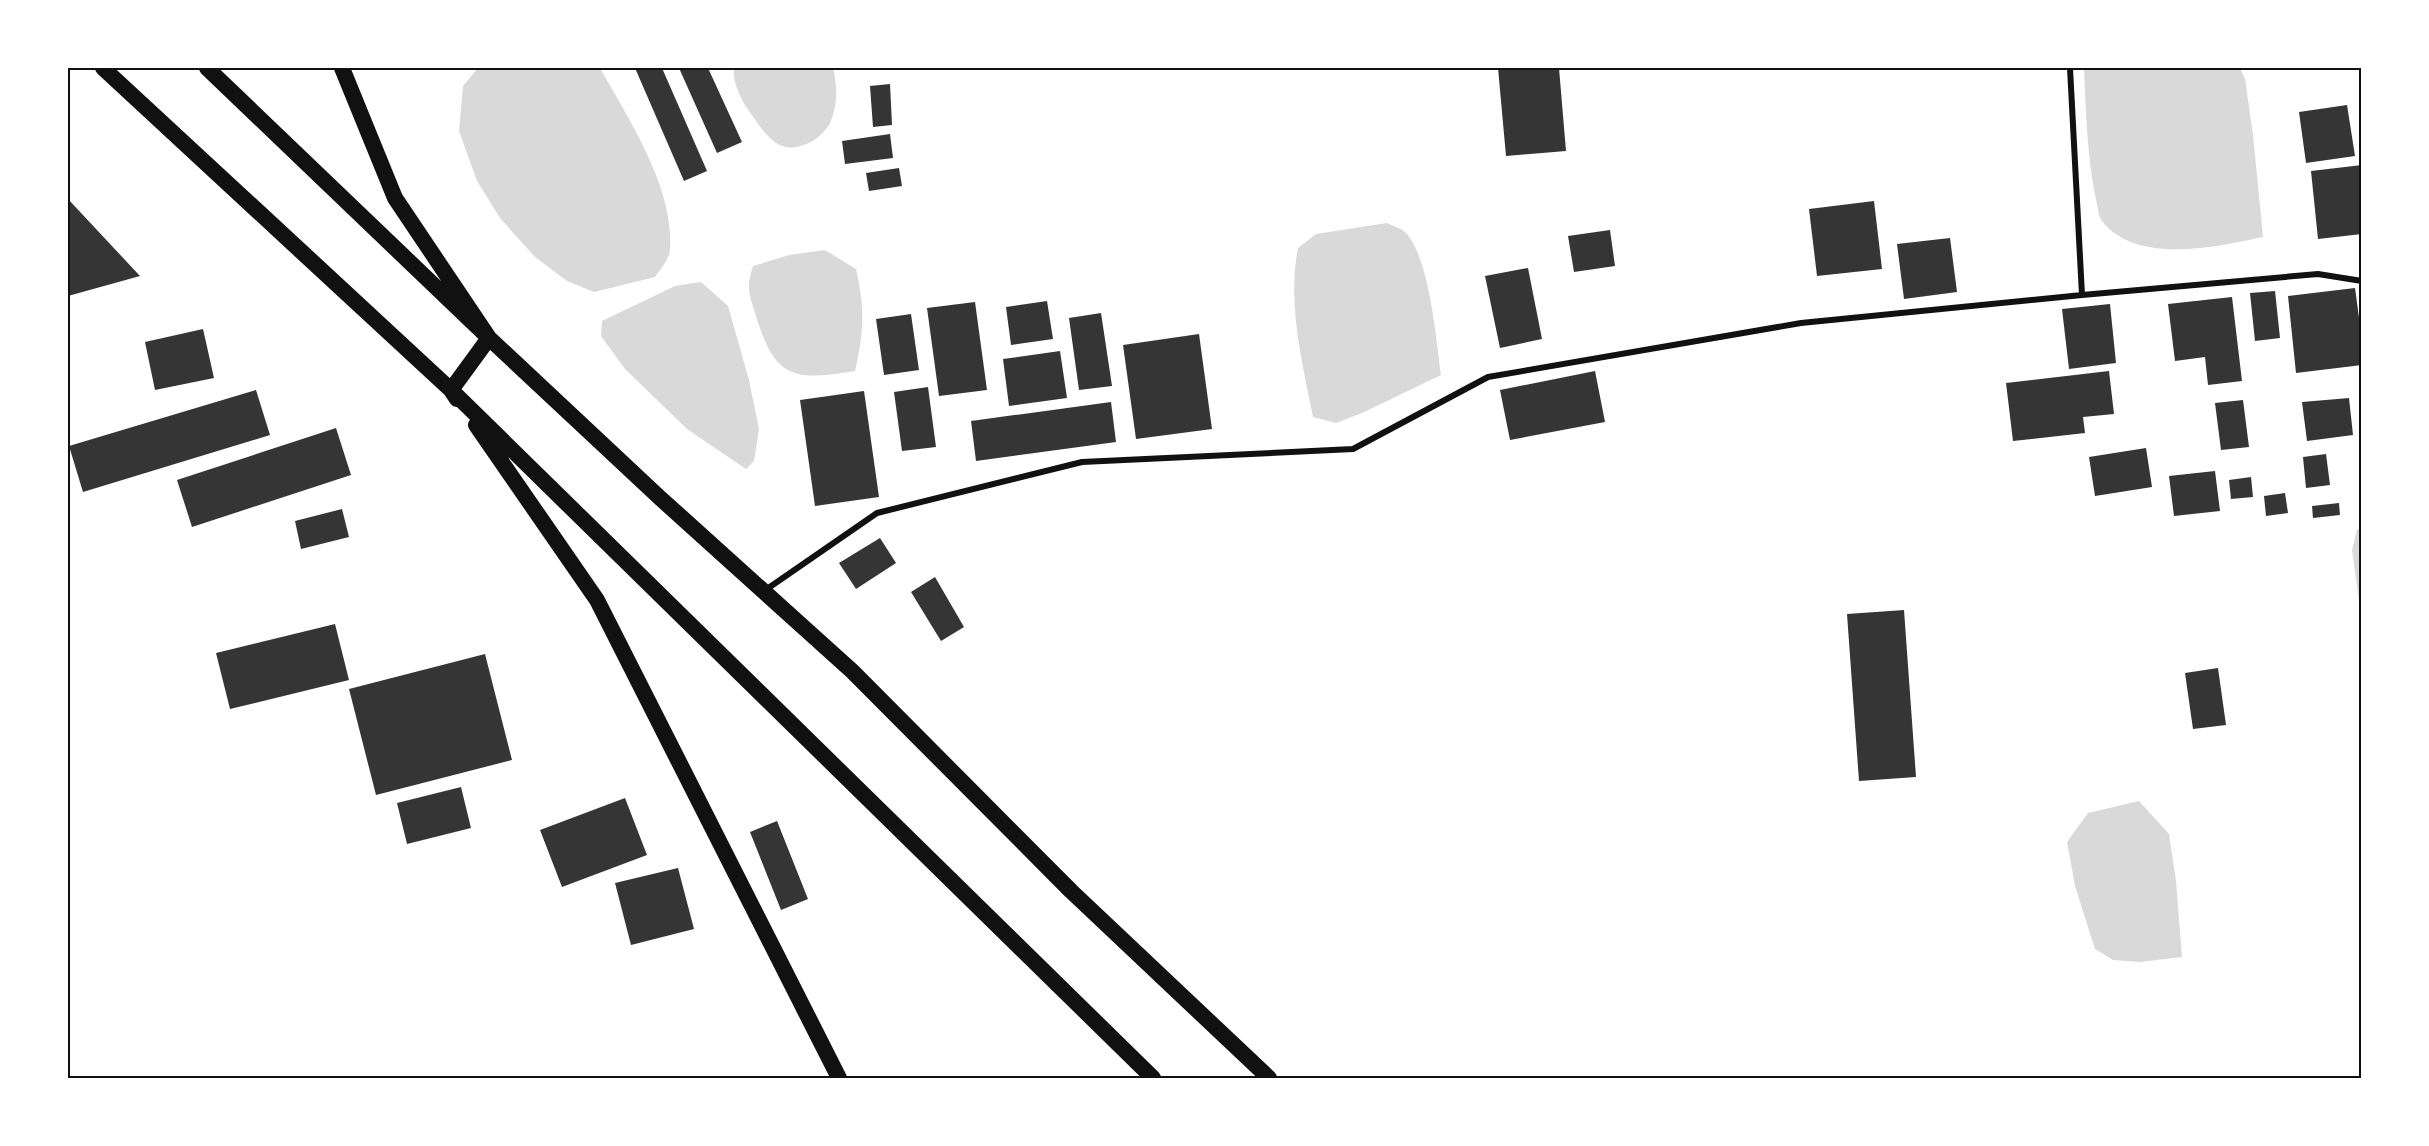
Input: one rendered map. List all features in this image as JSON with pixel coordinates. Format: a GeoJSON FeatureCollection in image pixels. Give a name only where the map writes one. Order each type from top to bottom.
{"type":"FeatureCollection","features":[{"type":"Feature","properties":{"kind":"highway"},"geometry":{"type":"LineString","coordinates":[[103,68],[451,390],[1153,1078]]}},
{"type":"Feature","properties":{"kind":"highway"},"geometry":{"type":"LineString","coordinates":[[207,68],[659,497],[852,671],[1071,891],[1269,1078]]}},
{"type":"Feature","properties":{"kind":"highway"},"geometry":{"type":"LineString","coordinates":[[342,68],[395,198],[489,338]]}},
{"type":"Feature","properties":{"kind":"highway"},"geometry":{"type":"LineString","coordinates":[[451,390],[489,338]]}},
{"type":"Feature","properties":{"kind":"highway"},"geometry":{"type":"LineString","coordinates":[[451,390],[597,600],[839,1078]]}},
{"type":"Feature","properties":{"kind":"street"},"geometry":{"type":"LineString","coordinates":[[2070,68],[2082,295]]}},
{"type":"Feature","properties":{"kind":"street"},"geometry":{"type":"LineString","coordinates":[[763,591],[877,513],[1082,462],[1353,449],[1488,377],[1801,323],[2318,274],[2361,281]]}},
{"type":"Feature","properties":{"kind":"shaded area"},"geometry":{"type":"Polygon","coordinates":[[[478,68],[600,68],[636,132],[665,202],[670,252],[655,277],[594,292],[567,281],[535,257],[500,218],[477,181],[459,131],[463,86],[478,68]]]}},
{"type":"Feature","properties":{"kind":"shaded area"},"geometry":{"type":"Polygon","coordinates":[[[734,68],[833,68],[836,99],[829,125],[809,143],[792,147],[776,143],[761,128],[743,101],[736,84],[734,68]]]}},
{"type":"Feature","properties":{"kind":"shaded area"},"geometry":{"type":"Polygon","coordinates":[[[2084,68],[2240,68],[2245,79],[2253,135],[2263,237],[2201,248],[2156,248],[2135,243],[2117,235],[2102,221],[2093,184],[2087,134],[2084,68]]]}},
{"type":"Feature","properties":{"kind":"shaded area"},"geometry":{"type":"Polygon","coordinates":[[[1387,223],[1407,234],[1421,263],[1431,302],[1441,375],[1336,423],[1313,417],[1295,311],[1295,269],[1298,248],[1316,234],[1387,223]]]}},
{"type":"Feature","properties":{"kind":"shaded area"},"geometry":{"type":"Polygon","coordinates":[[[825,250],[856,269],[862,308],[862,332],[858,357],[855,371],[804,375],[791,372],[772,355],[752,304],[749,282],[753,266],[789,255],[825,250]]]}},
{"type":"Feature","properties":{"kind":"shaded area"},"geometry":{"type":"Polygon","coordinates":[[[701,282],[728,306],[749,380],[759,429],[754,461],[746,469],[687,429],[625,369],[601,336],[602,321],[675,286],[701,282]]]}},
{"type":"Feature","properties":{"kind":"shaded area"},"geometry":{"type":"Polygon","coordinates":[[[2361,528],[2361,615],[2352,550],[2357,530],[2361,528]]]}},
{"type":"Feature","properties":{"kind":"shaded area"},"geometry":{"type":"Polygon","coordinates":[[[2139,801],[2169,834],[2176,881],[2182,957],[2140,962],[2113,960],[2095,949],[2075,886],[2067,842],[2088,813],[2139,801]]]}},
{"type":"Feature","properties":{"kind":"building"},"geometry":{"type":"Polygon","coordinates":[[[635,68],[662,68],[707,171],[684,181],[635,68]]]}},
{"type":"Feature","properties":{"kind":"building"},"geometry":{"type":"Polygon","coordinates":[[[679,68],[708,68],[742,142],[717,153],[679,68]]]}},
{"type":"Feature","properties":{"kind":"building"},"geometry":{"type":"Polygon","coordinates":[[[1498,68],[1559,68],[1566,151],[1506,156],[1498,68]]]}},
{"type":"Feature","properties":{"kind":"building"},"geometry":{"type":"Polygon","coordinates":[[[890,84],[892,125],[873,127],[870,86],[890,84]]]}},
{"type":"Feature","properties":{"kind":"building"},"geometry":{"type":"Polygon","coordinates":[[[2347,105],[2355,156],[2306,163],[2299,112],[2347,105]]]}},
{"type":"Feature","properties":{"kind":"building"},"geometry":{"type":"Polygon","coordinates":[[[890,134],[893,158],[845,164],[842,141],[890,134]]]}},
{"type":"Feature","properties":{"kind":"building"},"geometry":{"type":"Polygon","coordinates":[[[2362,165],[2362,234],[2318,239],[2311,171],[2362,165]]]}},
{"type":"Feature","properties":{"kind":"building"},"geometry":{"type":"Polygon","coordinates":[[[899,168],[902,186],[869,191],[866,173],[899,168]]]}},
{"type":"Feature","properties":{"kind":"building"},"geometry":{"type":"Polygon","coordinates":[[[68,199],[140,276],[68,296],[68,199]]]}},
{"type":"Feature","properties":{"kind":"building"},"geometry":{"type":"Polygon","coordinates":[[[1874,201],[1882,269],[1817,276],[1809,209],[1874,201]]]}},
{"type":"Feature","properties":{"kind":"building"},"geometry":{"type":"Polygon","coordinates":[[[1610,230],[1615,266],[1574,272],[1568,236],[1610,230]]]}},
{"type":"Feature","properties":{"kind":"building"},"geometry":{"type":"Polygon","coordinates":[[[1950,238],[1957,292],[1904,299],[1897,244],[1950,238]]]}},
{"type":"Feature","properties":{"kind":"building"},"geometry":{"type":"Polygon","coordinates":[[[1528,268],[1542,339],[1500,348],[1485,276],[1528,268]]]}},
{"type":"Feature","properties":{"kind":"building"},"geometry":{"type":"Polygon","coordinates":[[[2355,288],[2362,340],[2362,365],[2296,373],[2288,296],[2355,288]]]}},
{"type":"Feature","properties":{"kind":"building"},"geometry":{"type":"Polygon","coordinates":[[[2275,291],[2280,338],[2255,341],[2250,293],[2275,291]]]}},
{"type":"Feature","properties":{"kind":"building"},"geometry":{"type":"Polygon","coordinates":[[[2232,297],[2242,381],[2208,385],[2205,357],[2175,361],[2168,304],[2232,297]]]}},
{"type":"Feature","properties":{"kind":"building"},"geometry":{"type":"Polygon","coordinates":[[[1047,301],[1053,339],[1011,345],[1006,307],[1047,301]]]}},
{"type":"Feature","properties":{"kind":"building"},"geometry":{"type":"Polygon","coordinates":[[[975,302],[987,390],[939,396],[927,308],[975,302]]]}},
{"type":"Feature","properties":{"kind":"building"},"geometry":{"type":"Polygon","coordinates":[[[2110,304],[2116,363],[2069,369],[2062,309],[2110,304]]]}},
{"type":"Feature","properties":{"kind":"building"},"geometry":{"type":"Polygon","coordinates":[[[1101,313],[1112,386],[1079,390],[1069,318],[1101,313]]]}},
{"type":"Feature","properties":{"kind":"building"},"geometry":{"type":"Polygon","coordinates":[[[911,314],[919,370],[884,375],[876,319],[911,314]]]}},
{"type":"Feature","properties":{"kind":"building"},"geometry":{"type":"Polygon","coordinates":[[[203,329],[214,378],[155,390],[145,342],[203,329]]]}},
{"type":"Feature","properties":{"kind":"building"},"geometry":{"type":"Polygon","coordinates":[[[1199,334],[1212,429],[1136,439],[1123,345],[1199,334]]]}},
{"type":"Feature","properties":{"kind":"building"},"geometry":{"type":"Polygon","coordinates":[[[1060,351],[1067,398],[1009,406],[1003,359],[1060,351]]]}},
{"type":"Feature","properties":{"kind":"building"},"geometry":{"type":"Polygon","coordinates":[[[1595,371],[1605,422],[1510,440],[1500,390],[1595,371]]]}},
{"type":"Feature","properties":{"kind":"building"},"geometry":{"type":"Polygon","coordinates":[[[2109,371],[2114,414],[2083,417],[2085,433],[2013,441],[2006,383],[2109,371]]]}},
{"type":"Feature","properties":{"kind":"building"},"geometry":{"type":"Polygon","coordinates":[[[928,387],[936,447],[902,451],[894,392],[928,387]]]}},
{"type":"Feature","properties":{"kind":"building"},"geometry":{"type":"Polygon","coordinates":[[[256,390],[270,435],[83,492],[69,446],[256,390]]]}},
{"type":"Feature","properties":{"kind":"building"},"geometry":{"type":"Polygon","coordinates":[[[864,391],[879,497],[815,506],[800,400],[864,391]]]}},
{"type":"Feature","properties":{"kind":"building"},"geometry":{"type":"Polygon","coordinates":[[[2349,398],[2353,435],[2307,441],[2302,402],[2349,398]]]}},
{"type":"Feature","properties":{"kind":"building"},"geometry":{"type":"Polygon","coordinates":[[[2243,400],[2249,447],[2221,450],[2215,403],[2243,400]]]}},
{"type":"Feature","properties":{"kind":"building"},"geometry":{"type":"Polygon","coordinates":[[[1111,402],[1116,442],[976,461],[971,421],[1111,402]]]}},
{"type":"Feature","properties":{"kind":"building"},"geometry":{"type":"Polygon","coordinates":[[[336,428],[351,475],[192,527],[177,480],[336,428]]]}},
{"type":"Feature","properties":{"kind":"building"},"geometry":{"type":"Polygon","coordinates":[[[2146,448],[2152,487],[2095,496],[2089,457],[2146,448]]]}},
{"type":"Feature","properties":{"kind":"building"},"geometry":{"type":"Polygon","coordinates":[[[2326,454],[2330,485],[2306,488],[2303,457],[2326,454]]]}},
{"type":"Feature","properties":{"kind":"building"},"geometry":{"type":"Polygon","coordinates":[[[2215,471],[2220,511],[2174,516],[2169,476],[2215,471]]]}},
{"type":"Feature","properties":{"kind":"building"},"geometry":{"type":"Polygon","coordinates":[[[2251,477],[2253,497],[2231,499],[2229,480],[2251,477]]]}},
{"type":"Feature","properties":{"kind":"building"},"geometry":{"type":"Polygon","coordinates":[[[2285,493],[2288,513],[2266,516],[2264,496],[2285,493]]]}},
{"type":"Feature","properties":{"kind":"building"},"geometry":{"type":"Polygon","coordinates":[[[2339,503],[2340,515],[2313,518],[2312,506],[2339,503]]]}},
{"type":"Feature","properties":{"kind":"building"},"geometry":{"type":"Polygon","coordinates":[[[342,509],[349,537],[301,549],[295,521],[342,509]]]}},
{"type":"Feature","properties":{"kind":"building"},"geometry":{"type":"Polygon","coordinates":[[[880,538],[896,563],[856,589],[839,563],[880,538]]]}},
{"type":"Feature","properties":{"kind":"building"},"geometry":{"type":"Polygon","coordinates":[[[935,577],[964,627],[941,641],[911,592],[935,577]]]}},
{"type":"Feature","properties":{"kind":"building"},"geometry":{"type":"Polygon","coordinates":[[[1904,610],[1916,777],[1859,781],[1847,614],[1904,610]]]}},
{"type":"Feature","properties":{"kind":"building"},"geometry":{"type":"Polygon","coordinates":[[[335,624],[349,680],[230,709],[216,653],[335,624]]]}},
{"type":"Feature","properties":{"kind":"building"},"geometry":{"type":"Polygon","coordinates":[[[485,654],[512,760],[376,795],[349,689],[485,654]]]}},
{"type":"Feature","properties":{"kind":"building"},"geometry":{"type":"Polygon","coordinates":[[[2218,668],[2226,725],[2193,729],[2185,673],[2218,668]]]}},
{"type":"Feature","properties":{"kind":"building"},"geometry":{"type":"Polygon","coordinates":[[[461,787],[471,828],[407,844],[397,803],[461,787]]]}},
{"type":"Feature","properties":{"kind":"building"},"geometry":{"type":"Polygon","coordinates":[[[625,798],[647,855],[562,887],[540,830],[625,798]]]}},
{"type":"Feature","properties":{"kind":"building"},"geometry":{"type":"Polygon","coordinates":[[[777,821],[808,899],[781,910],[750,832],[777,821]]]}},
{"type":"Feature","properties":{"kind":"building"},"geometry":{"type":"Polygon","coordinates":[[[678,868],[694,929],[631,945],[615,883],[678,868]]]}}]}
